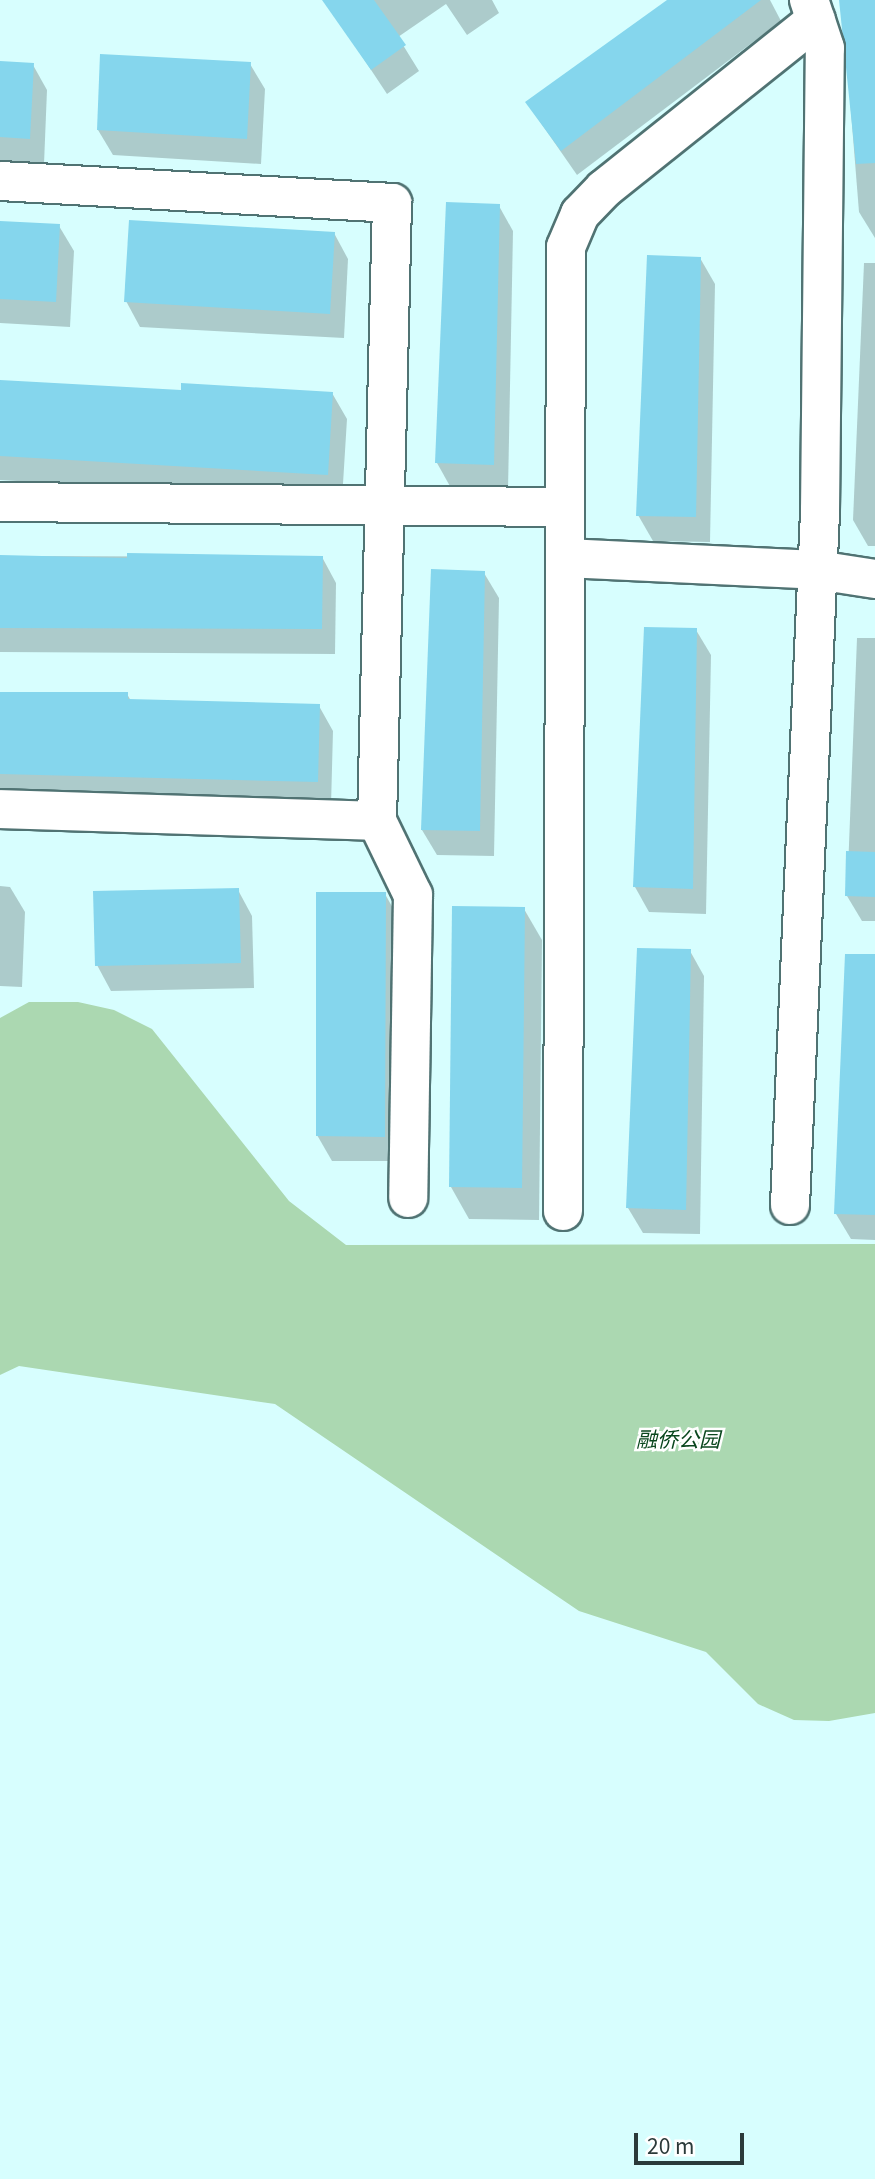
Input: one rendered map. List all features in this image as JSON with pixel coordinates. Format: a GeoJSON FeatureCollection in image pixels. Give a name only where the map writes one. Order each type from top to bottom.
{"type":"FeatureCollection","features":[{"type":"Feature","properties":{"kind":"lane"},"geometry":{"type":"LineString","coordinates":[[563,1211],[566,247],[579,214],[604,189],[813,10],[825,48],[817,570],[790,1205]]}},
{"type":"Feature","properties":{"kind":"lane"},"geometry":{"type":"LineString","coordinates":[[0,181],[392,203],[377,821],[413,894],[408,1198]]}},
{"type":"Feature","properties":{"kind":"lane"},"geometry":{"type":"LineString","coordinates":[[0,502],[565,507]]}},
{"type":"Feature","properties":{"kind":"lane"},"geometry":{"type":"LineString","coordinates":[[565,558],[817,570],[875,579]]}},
{"type":"Feature","properties":{"kind":"lane"},"geometry":{"type":"LineString","coordinates":[[0,809],[377,821]]}},
{"type":"Feature","properties":{"kind":"green space","name":"融侨公园"},"geometry":{"type":"Polygon","coordinates":[[[29,1002],[78,1002],[114,1010],[152,1029],[289,1201],[346,1245],[875,1244],[875,1713],[829,1721],[794,1720],[758,1704],[706,1652],[579,1611],[275,1404],[19,1366],[0,1375],[0,1018],[29,1002]]]}},
{"type":"Feature","properties":{"kind":"building"},"geometry":{"type":"Polygon","coordinates":[[[322,0],[374,0],[406,45],[371,70],[322,0]]]}},
{"type":"Feature","properties":{"kind":"building"},"geometry":{"type":"Polygon","coordinates":[[[667,0],[761,0],[561,151],[525,102],[667,0]]]}},
{"type":"Feature","properties":{"kind":"building"},"geometry":{"type":"Polygon","coordinates":[[[839,0],[875,0],[875,163],[856,164],[839,0]]]}},
{"type":"Feature","properties":{"kind":"building"},"geometry":{"type":"Polygon","coordinates":[[[100,54],[251,62],[247,139],[97,130],[100,54]]]}},
{"type":"Feature","properties":{"kind":"building"},"geometry":{"type":"Polygon","coordinates":[[[0,61],[34,63],[30,139],[0,137],[0,61]]]}},
{"type":"Feature","properties":{"kind":"building"},"geometry":{"type":"Polygon","coordinates":[[[446,202],[500,204],[494,465],[435,463],[446,202]]]}},
{"type":"Feature","properties":{"kind":"building"},"geometry":{"type":"Polygon","coordinates":[[[129,220],[335,232],[330,314],[124,302],[129,220]]]}},
{"type":"Feature","properties":{"kind":"building"},"geometry":{"type":"Polygon","coordinates":[[[0,221],[60,224],[56,302],[0,299],[0,221]]]}},
{"type":"Feature","properties":{"kind":"building"},"geometry":{"type":"Polygon","coordinates":[[[647,255],[701,257],[696,517],[636,516],[647,255]]]}},
{"type":"Feature","properties":{"kind":"building"},"geometry":{"type":"Polygon","coordinates":[[[0,380],[181,390],[181,383],[333,392],[328,475],[0,456],[0,380]]]}},
{"type":"Feature","properties":{"kind":"building"},"geometry":{"type":"Polygon","coordinates":[[[127,553],[323,556],[322,629],[0,628],[0,555],[127,558],[127,553]]]}},
{"type":"Feature","properties":{"kind":"building"},"geometry":{"type":"Polygon","coordinates":[[[431,569],[485,571],[480,831],[421,830],[431,569]]]}},
{"type":"Feature","properties":{"kind":"building"},"geometry":{"type":"Polygon","coordinates":[[[644,627],[697,628],[693,889],[633,887],[644,627]]]}},
{"type":"Feature","properties":{"kind":"building"},"geometry":{"type":"Polygon","coordinates":[[[0,692],[128,692],[128,699],[320,704],[318,782],[0,774],[0,692]]]}},
{"type":"Feature","properties":{"kind":"building"},"geometry":{"type":"Polygon","coordinates":[[[846,851],[875,852],[875,897],[845,896],[846,851]]]}},
{"type":"Feature","properties":{"kind":"building"},"geometry":{"type":"Polygon","coordinates":[[[239,888],[241,963],[95,966],[93,891],[239,888]]]}},
{"type":"Feature","properties":{"kind":"building"},"geometry":{"type":"Polygon","coordinates":[[[316,892],[386,892],[385,1137],[316,1136],[316,892]]]}},
{"type":"Feature","properties":{"kind":"building"},"geometry":{"type":"Polygon","coordinates":[[[452,906],[525,907],[522,1188],[449,1187],[452,906]]]}},
{"type":"Feature","properties":{"kind":"building"},"geometry":{"type":"Polygon","coordinates":[[[637,948],[691,949],[686,1210],[626,1208],[637,948]]]}},
{"type":"Feature","properties":{"kind":"building"},"geometry":{"type":"Polygon","coordinates":[[[845,954],[875,954],[875,1215],[834,1214],[845,954]]]}}]}
